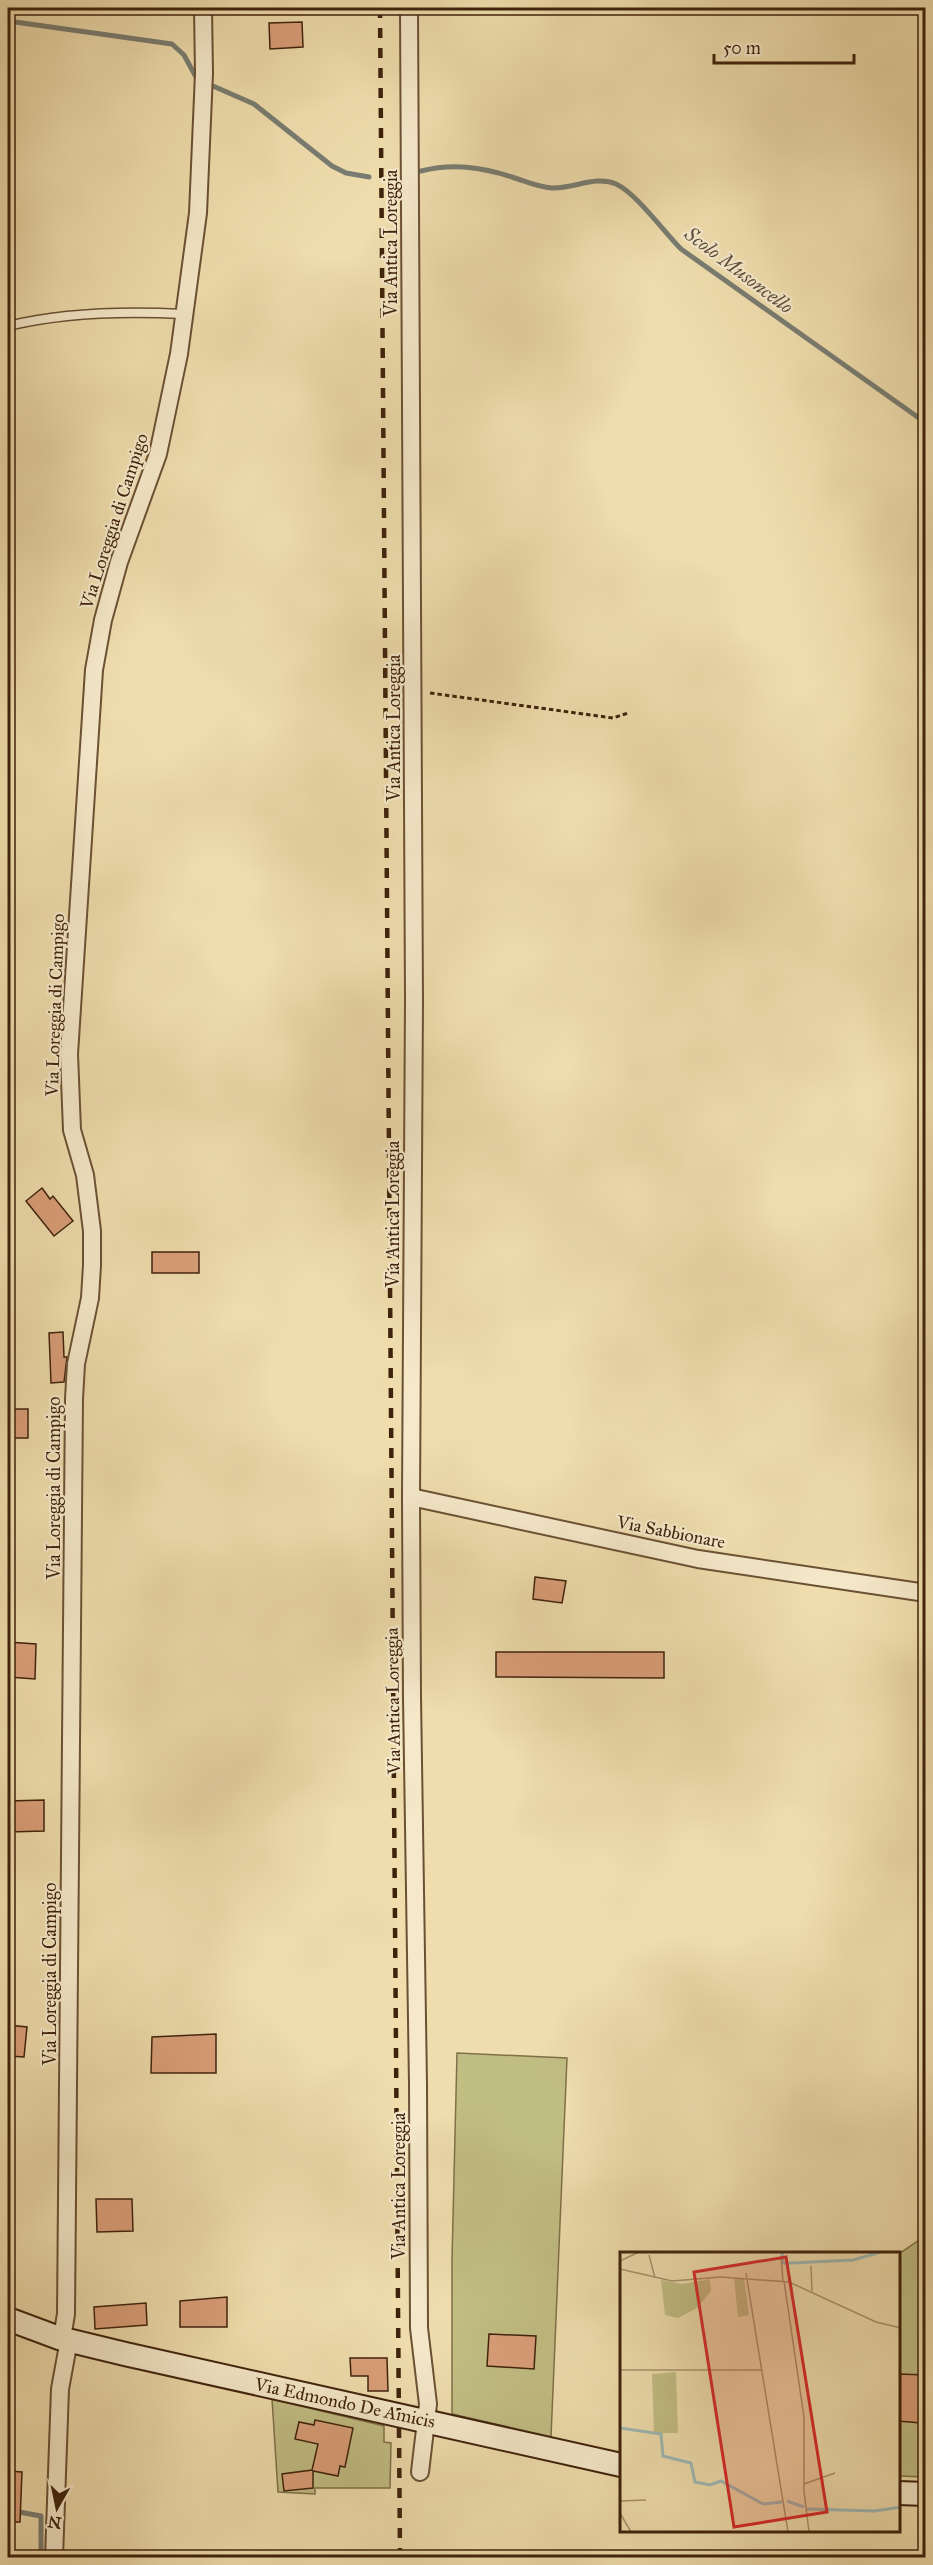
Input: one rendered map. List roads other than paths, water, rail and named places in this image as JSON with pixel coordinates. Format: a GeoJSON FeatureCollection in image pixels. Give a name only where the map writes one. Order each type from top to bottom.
{"type":"FeatureCollection","features":[{"type":"Feature","properties":{"kind":"street","name":"Via Loreggia di Campigo"},"geometry":{"type":"LineString","coordinates":[[54,2558],[60,2389],[66,2339],[74,1399],[76,1364],[90,1298],[92,1265],[92,1231],[85,1175],[72,1130],[70,1104],[69,1054],[73,970],[98,641],[119,562],[158,454],[178,354],[198,213],[204,73],[203,8]]}},
{"type":"Feature","properties":{"kind":"street","name":"Via Antica Loreggia"},"geometry":{"type":"LineString","coordinates":[[409,8],[414,694],[411,1497],[418,2084],[418,2328],[428,2404],[420,2472]]}},
{"type":"Feature","properties":{"kind":"street","name":"Via Sabbionare"},"geometry":{"type":"LineString","coordinates":[[411,1497],[698,1559],[926,1593]]}},
{"type":"Feature","properties":{"kind":"street","name":"Via Edmondo De Amicis"},"geometry":{"type":"LineString","coordinates":[[8,2319],[66,2339],[620,2465]]}},
{"type":"Feature","properties":{"kind":"street"},"geometry":{"type":"LineString","coordinates":[[900,2493],[926,2494]]}},
{"type":"Feature","properties":{"kind":"lane"},"geometry":{"type":"LineString","coordinates":[[8,326],[28,321],[127,311],[183,314]]}},
{"type":"Feature","properties":{"kind":"waterway","name":"Scolo Musoncello"},"geometry":{"type":"LineString","coordinates":[[8,21],[172,44],[184,55],[196,77]]}},
{"type":"Feature","properties":{"kind":"waterway","name":"Scolo Musoncello"},"geometry":{"type":"LineString","coordinates":[[213,86],[254,104],[332,166],[346,173],[369,177]]}},
{"type":"Feature","properties":{"kind":"waterway","name":"Scolo Musoncello"},"geometry":{"type":"LineString","coordinates":[[421,171],[444,167],[478,169],[552,188],[601,181],[616,184],[641,204],[681,249],[926,423]]}},
{"type":"Feature","properties":{"kind":"waterway"},"geometry":{"type":"LineString","coordinates":[[8,2510],[41,2516],[41,2558]]}},
{"type":"Feature","properties":{"kind":"railway"},"geometry":{"type":"LineString","coordinates":[[380,8],[400,2558]]}}]}
